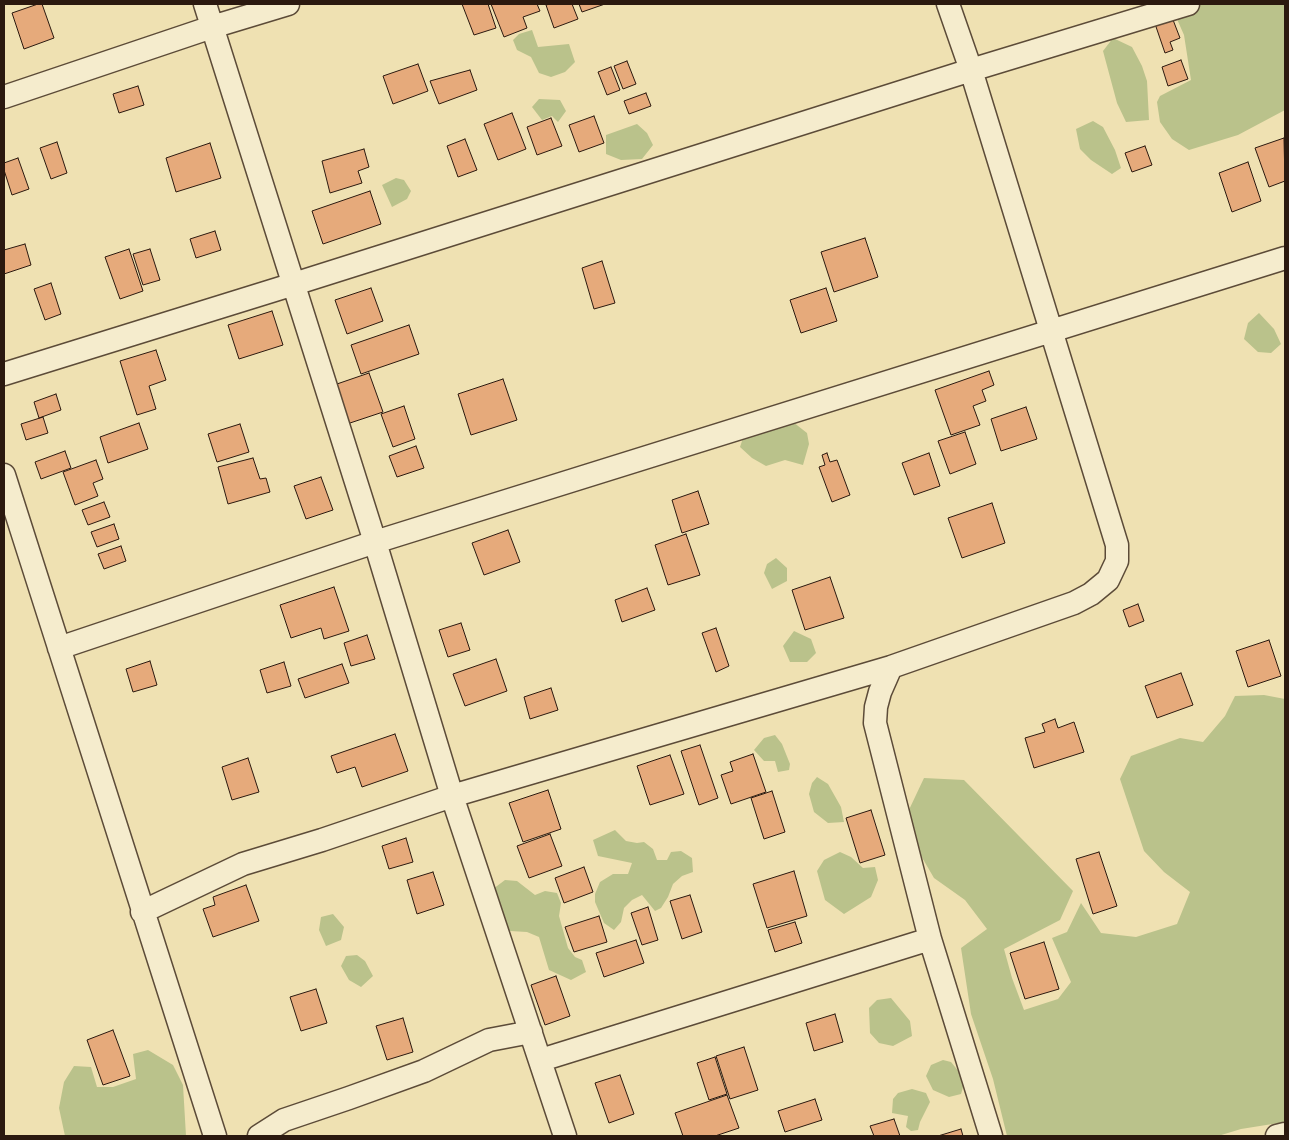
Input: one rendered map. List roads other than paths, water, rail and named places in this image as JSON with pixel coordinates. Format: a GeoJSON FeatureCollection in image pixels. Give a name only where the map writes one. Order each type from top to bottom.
{"type":"FeatureCollection","features":[{"type":"Feature","properties":{"kind":"street"},"geometry":{"type":"LineString","coordinates":[[204,4],[375,542],[452,796],[565,1136]]}},
{"type":"Feature","properties":{"kind":"street"},"geometry":{"type":"LineString","coordinates":[[4,98],[212,27],[288,4]]}},
{"type":"Feature","properties":{"kind":"street"},"geometry":{"type":"LineString","coordinates":[[142,912],[243,864],[322,840],[452,796],[891,667],[1074,603],[1091,594],[1108,580],[1117,561],[1117,545],[971,70],[948,4]]}},
{"type":"Feature","properties":{"kind":"street"},"geometry":{"type":"LineString","coordinates":[[4,374],[971,70],[1188,4]]}},
{"type":"Feature","properties":{"kind":"street"},"geometry":{"type":"LineString","coordinates":[[58,648],[375,542],[1285,258]]}},
{"type":"Feature","properties":{"kind":"street"},"geometry":{"type":"LineString","coordinates":[[4,475],[215,1136]]}},
{"type":"Feature","properties":{"kind":"street"},"geometry":{"type":"LineString","coordinates":[[891,667],[880,692],[876,707],[875,723],[930,939],[991,1136]]}},
{"type":"Feature","properties":{"kind":"street"},"geometry":{"type":"LineString","coordinates":[[541,1060],[930,939]]}},
{"type":"Feature","properties":{"kind":"street"},"geometry":{"type":"LineString","coordinates":[[259,1136],[284,1120],[424,1070],[489,1040],[531,1032]]}},
{"type":"Feature","properties":{"kind":"street"},"geometry":{"type":"LineString","coordinates":[[1277,1136],[1285,1134]]}}]}
